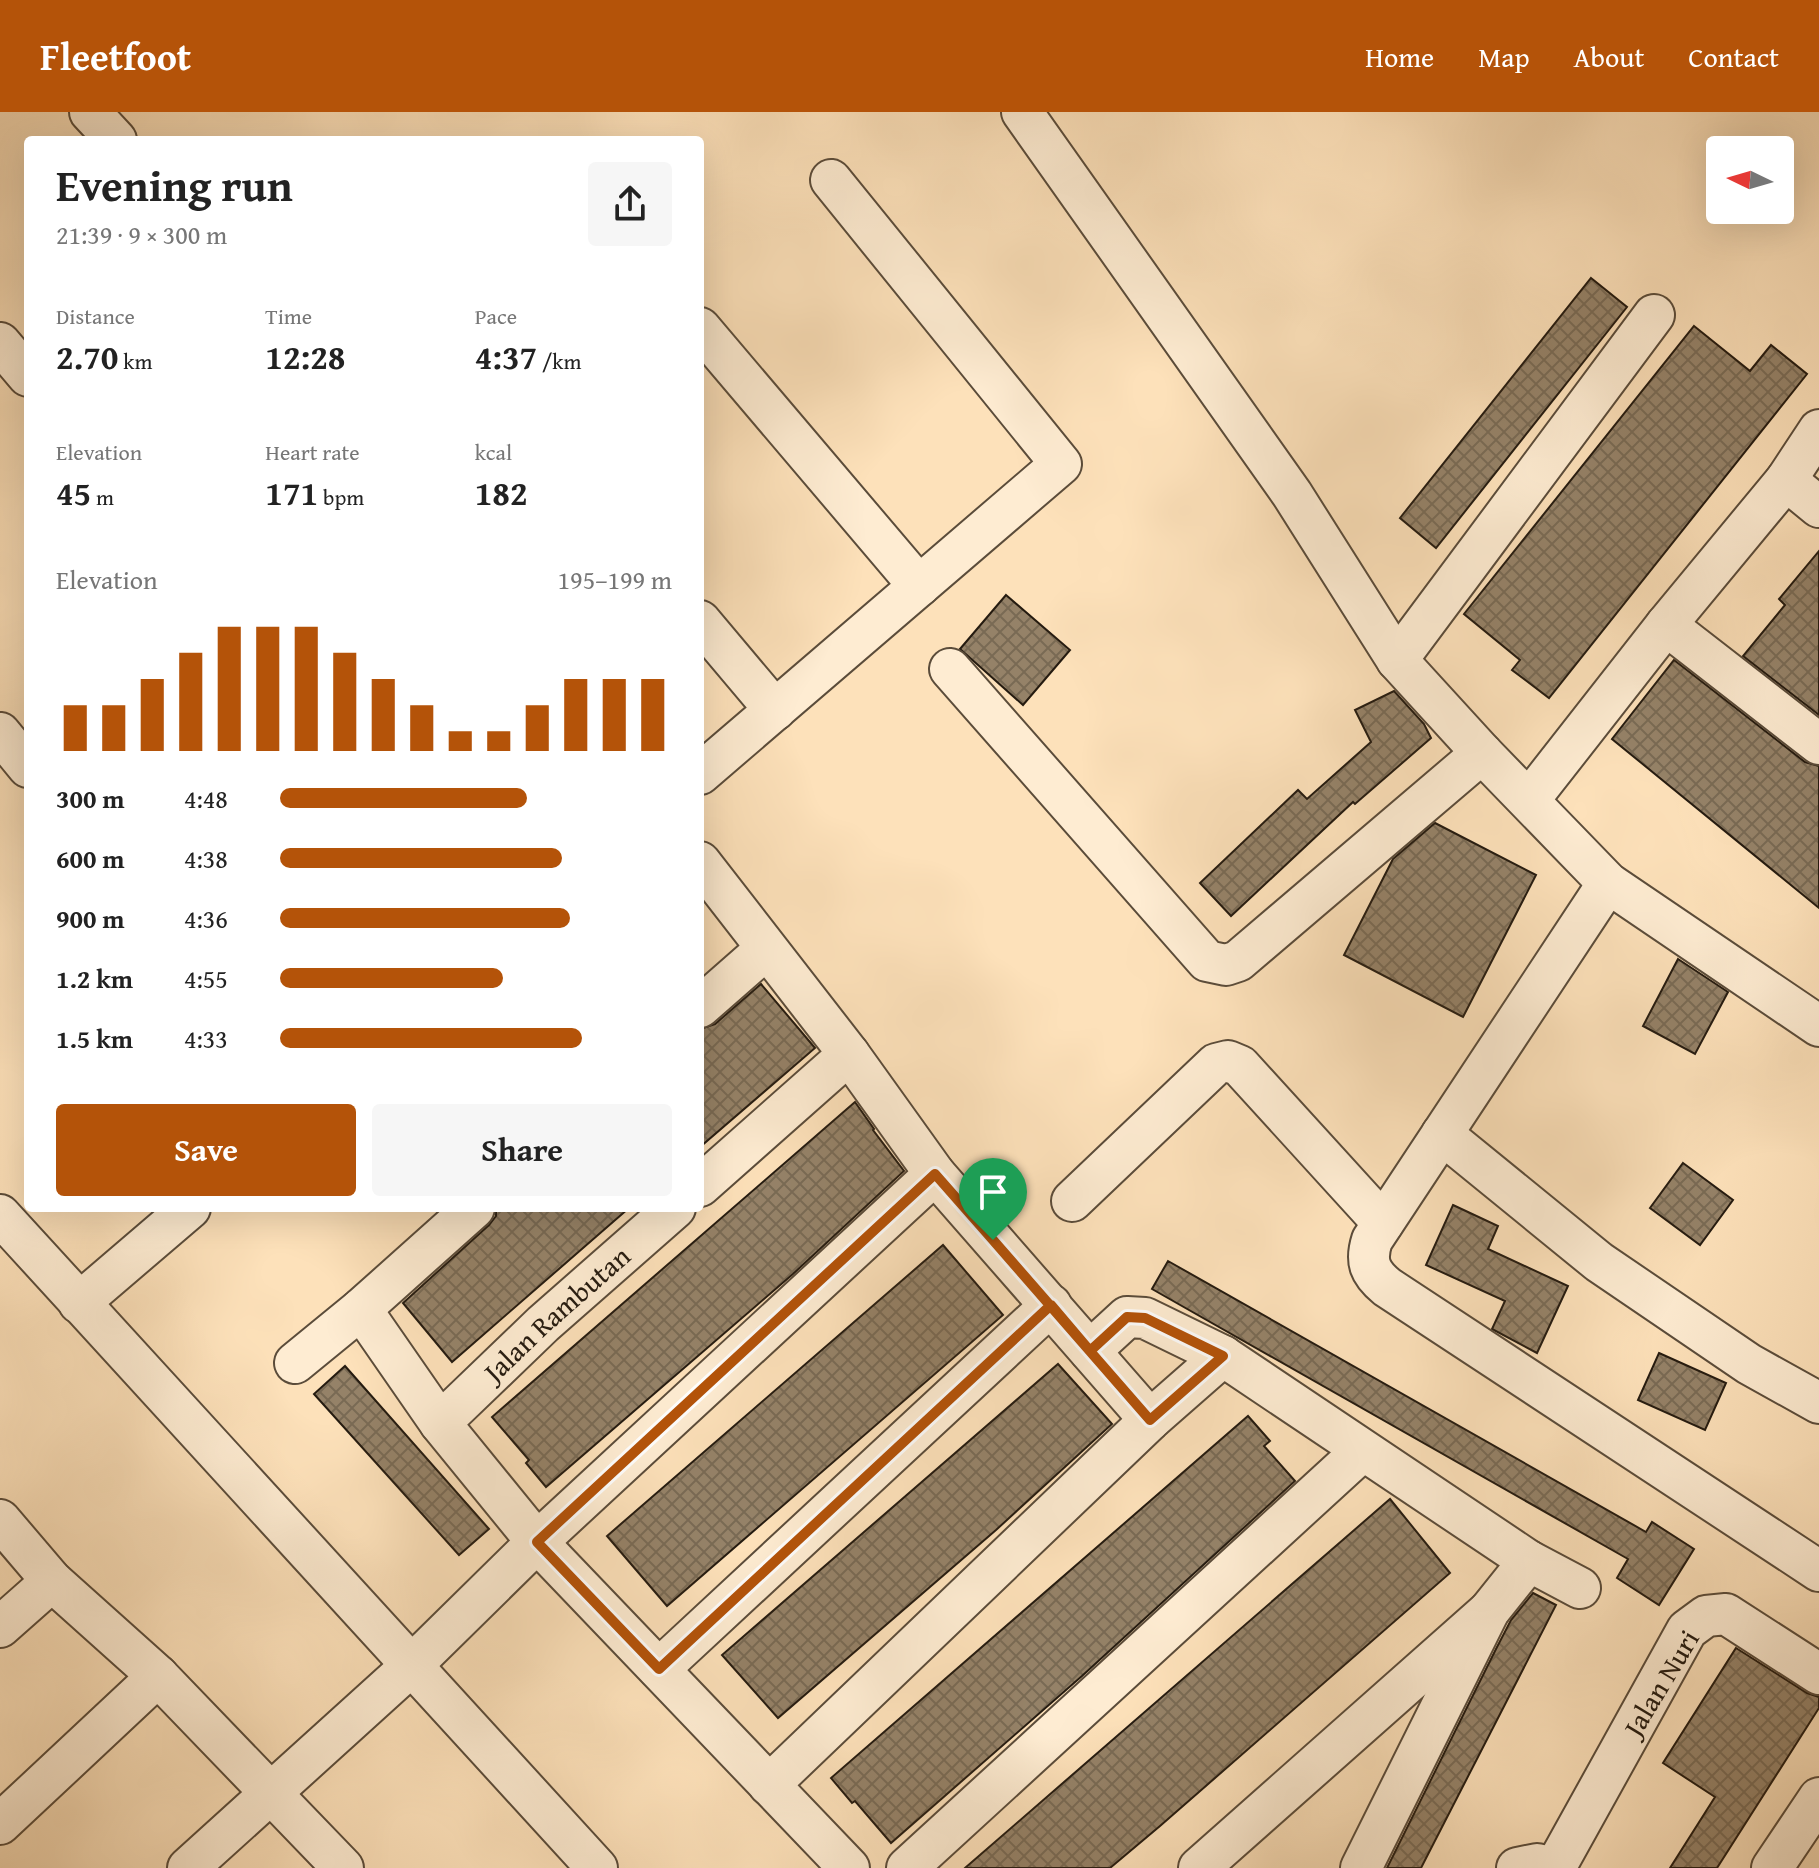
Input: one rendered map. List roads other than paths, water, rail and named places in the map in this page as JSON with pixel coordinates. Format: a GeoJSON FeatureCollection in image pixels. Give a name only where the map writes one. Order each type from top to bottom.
{"type":"FeatureCollection","features":[{"type":"Feature","properties":{"kind":"street"},"geometry":{"type":"LineString","coordinates":[[90,112],[112,136]]}},
{"type":"Feature","properties":{"kind":"street"},"geometry":{"type":"LineString","coordinates":[[1022,112],[1292,494],[1397,660],[1608,883],[1819,1026]]}},
{"type":"Feature","properties":{"kind":"street"},"geometry":{"type":"LineString","coordinates":[[704,771],[1061,464],[831,180]]}},
{"type":"Feature","properties":{"kind":"street"},"geometry":{"type":"LineString","coordinates":[[1397,660],[1654,315]]}},
{"type":"Feature","properties":{"kind":"street"},"geometry":{"type":"LineString","coordinates":[[704,333],[919,586]]}},
{"type":"Feature","properties":{"kind":"street"},"geometry":{"type":"LineString","coordinates":[[0,343],[24,371]]}},
{"type":"Feature","properties":{"kind":"street"},"geometry":{"type":"LineString","coordinates":[[1529,800],[1666,625],[1786,480],[1819,430]]}},
{"type":"Feature","properties":{"kind":"street"},"geometry":{"type":"LineString","coordinates":[[1786,480],[1819,507]]}},
{"type":"Feature","properties":{"kind":"street"},"geometry":{"type":"LineString","coordinates":[[1666,625],[1819,744]]}},
{"type":"Feature","properties":{"kind":"street"},"geometry":{"type":"LineString","coordinates":[[704,626],[775,710]]}},
{"type":"Feature","properties":{"kind":"street"},"geometry":{"type":"LineString","coordinates":[[950,669],[1207,961],[1226,965],[1238,961],[1482,753]]}},
{"type":"Feature","properties":{"kind":"street"},"geometry":{"type":"LineString","coordinates":[[0,733],[24,762]]}},
{"type":"Feature","properties":{"kind":"street"},"geometry":{"type":"LineString","coordinates":[[704,867],[849,1054],[935,1174],[1150,1420]]}},
{"type":"Feature","properties":{"kind":"street"},"geometry":{"type":"LineString","coordinates":[[1608,883],[1372,1240],[1367,1255],[1373,1275],[1819,1571]]}},
{"type":"Feature","properties":{"kind":"street"},"geometry":{"type":"LineString","coordinates":[[704,1003],[766,949]]}},
{"type":"Feature","properties":{"kind":"street"},"geometry":{"type":"LineString","coordinates":[[704,1182],[849,1054]]}},
{"type":"Feature","properties":{"kind":"street"},"geometry":{"type":"LineString","coordinates":[[1072,1201],[1216,1064],[1228,1061],[1240,1066],[1383,1223]]}},
{"type":"Feature","properties":{"kind":"street"},"geometry":{"type":"LineString","coordinates":[[1442,1134],[1623,1279],[1749,1364],[1819,1403]]}},
{"type":"Feature","properties":{"kind":"street"},"geometry":{"type":"LineString","coordinates":[[188,1868],[411,1666],[537,1542],[935,1174]]}},
{"type":"Feature","properties":{"kind":"street"},"geometry":{"type":"LineString","coordinates":[[79,1303],[185,1212]]}},
{"type":"Feature","properties":{"kind":"street"},"geometry":{"type":"LineString","coordinates":[[295,1363],[470,1212]]}},
{"type":"Feature","properties":{"kind":"street","name":"Jalan Rambutan"},"geometry":{"type":"LineString","coordinates":[[440,1423],[543,1324],[670,1212]]}},
{"type":"Feature","properties":{"kind":"street"},"geometry":{"type":"LineString","coordinates":[[7,1237],[79,1303],[597,1868]]}},
{"type":"Feature","properties":{"kind":"street"},"geometry":{"type":"LineString","coordinates":[[659,1669],[1051,1305]]}},
{"type":"Feature","properties":{"kind":"street"},"geometry":{"type":"LineString","coordinates":[[361,1309],[440,1423],[537,1542],[849,1868]]}},
{"type":"Feature","properties":{"kind":"street"},"geometry":{"type":"LineString","coordinates":[[1090,1351],[1127,1317],[1145,1318],[1223,1356],[1529,1561],[1580,1588]]}},
{"type":"Feature","properties":{"kind":"street"},"geometry":{"type":"LineString","coordinates":[[769,1785],[1150,1420],[1223,1356]]}},
{"type":"Feature","properties":{"kind":"street"},"geometry":{"type":"LineString","coordinates":[[907,1868],[1362,1451]]}},
{"type":"Feature","properties":{"kind":"street"},"geometry":{"type":"LineString","coordinates":[[0,1520],[52,1581],[158,1676],[343,1868]]}},
{"type":"Feature","properties":{"kind":"street"},"geometry":{"type":"LineString","coordinates":[[1199,1868],[1489,1611],[1529,1561]]}},
{"type":"Feature","properties":{"kind":"street"},"geometry":{"type":"LineString","coordinates":[[0,1627],[52,1581]]}},
{"type":"Feature","properties":{"kind":"street"},"geometry":{"type":"LineString","coordinates":[[1361,1868],[1489,1611]]}},
{"type":"Feature","properties":{"kind":"street","name":"Jalan Nuri"},"geometry":{"type":"LineString","coordinates":[[1555,1868],[1687,1630],[1706,1616],[1726,1614],[1819,1674]]}},
{"type":"Feature","properties":{"kind":"street"},"geometry":{"type":"LineString","coordinates":[[0,1824],[158,1676]]}},
{"type":"Feature","properties":{"kind":"street"},"geometry":{"type":"LineString","coordinates":[[1772,1868],[1819,1798]]}},
{"type":"Feature","properties":{"kind":"street"},"geometry":{"type":"LineString","coordinates":[[1517,1868],[1537,1864],[1555,1868]]}}]}
